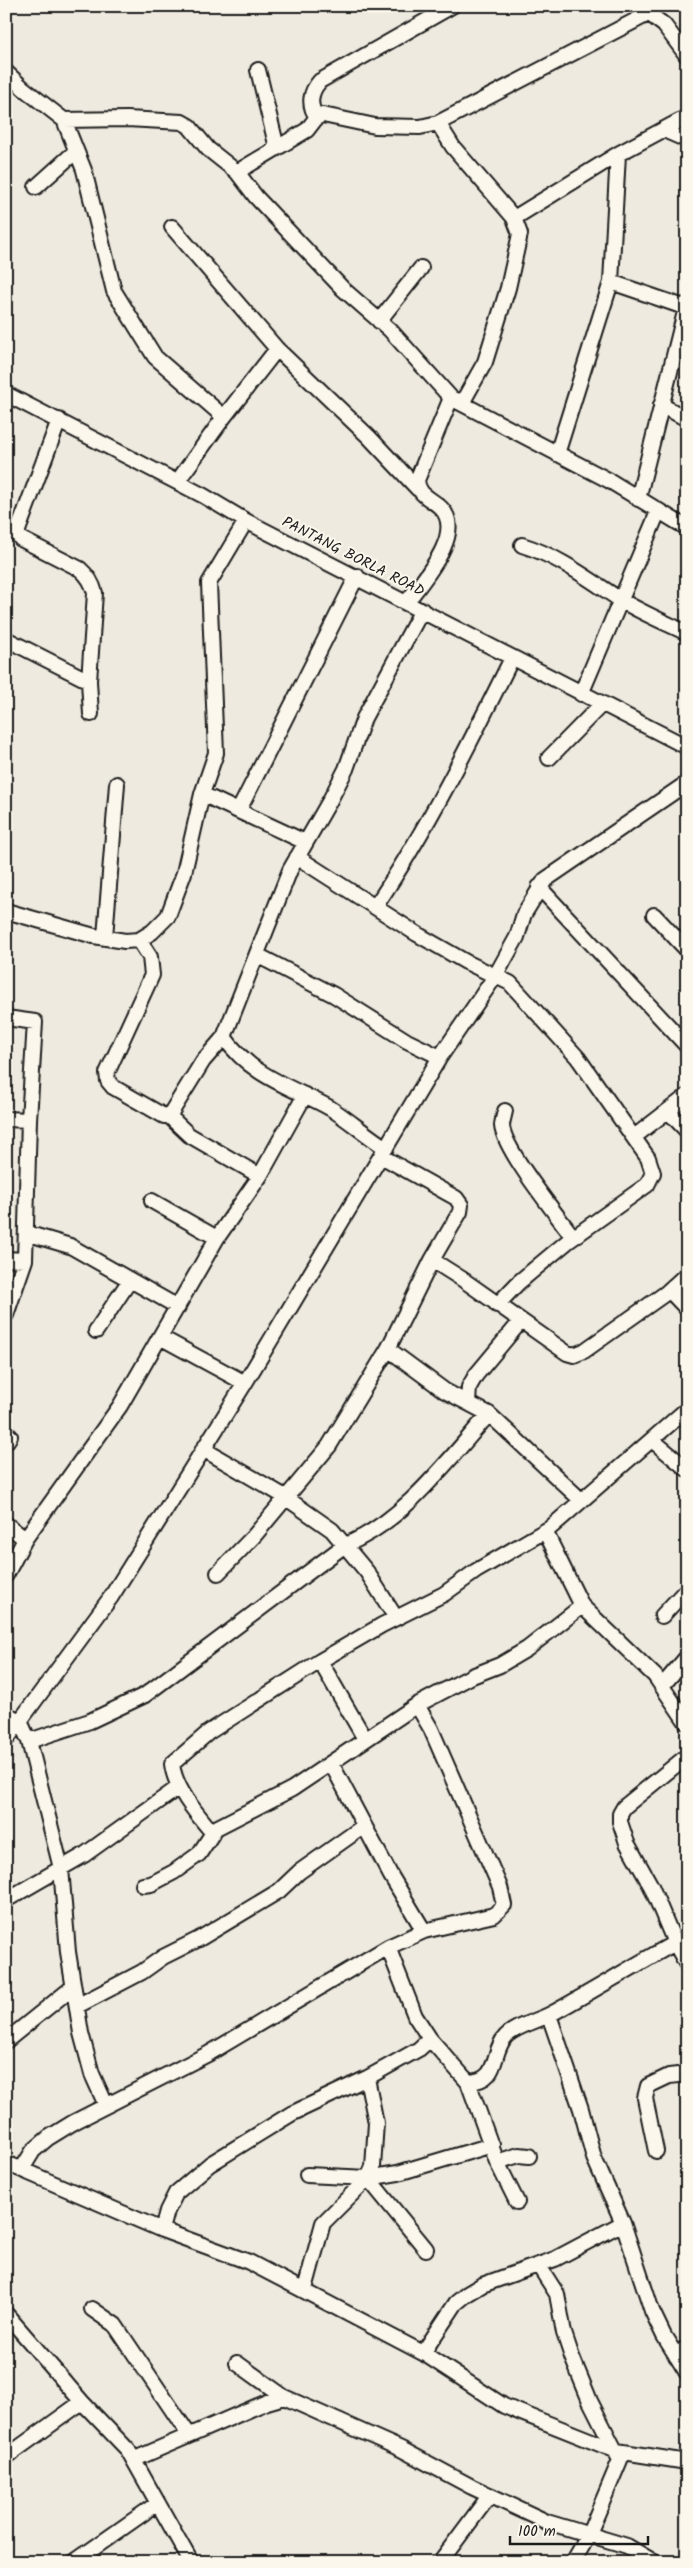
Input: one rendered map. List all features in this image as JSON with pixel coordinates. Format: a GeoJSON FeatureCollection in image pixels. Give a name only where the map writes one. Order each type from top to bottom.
{"type":"FeatureCollection","features":[{"type":"Feature","properties":{"kind":"street"},"geometry":{"type":"LineString","coordinates":[[317,117],[311,104],[313,92],[320,81],[452,6]]}},
{"type":"Feature","properties":{"kind":"street"},"geometry":{"type":"LineString","coordinates":[[237,172],[307,130],[317,117],[330,115],[384,127],[420,127],[438,123],[643,10],[664,25],[687,56]]}},
{"type":"Feature","properties":{"kind":"street"},"geometry":{"type":"LineString","coordinates":[[258,70],[277,148]]}},
{"type":"Feature","properties":{"kind":"street"},"geometry":{"type":"LineString","coordinates":[[6,72],[64,120],[84,170],[114,291],[155,357],[224,418]]}},
{"type":"Feature","properties":{"kind":"street"},"geometry":{"type":"LineString","coordinates":[[514,218],[618,154],[687,118]]}},
{"type":"Feature","properties":{"kind":"street"},"geometry":{"type":"LineString","coordinates":[[64,120],[127,119],[182,122],[189,126],[208,149],[237,172],[256,197],[343,289],[380,321],[456,401],[610,481],[687,528]]}},
{"type":"Feature","properties":{"kind":"street"},"geometry":{"type":"LineString","coordinates":[[418,489],[417,480],[456,401],[485,362],[508,288],[520,234],[514,218],[453,148],[438,123]]}},
{"type":"Feature","properties":{"kind":"street"},"geometry":{"type":"LineString","coordinates":[[664,130],[687,140]]}},
{"type":"Feature","properties":{"kind":"street"},"geometry":{"type":"LineString","coordinates":[[36,187],[76,151]]}},
{"type":"Feature","properties":{"kind":"street"},"geometry":{"type":"LineString","coordinates":[[556,454],[611,282],[618,154]]}},
{"type":"Feature","properties":{"kind":"street"},"geometry":{"type":"LineString","coordinates":[[172,227],[277,349],[369,437],[418,489],[442,509],[449,527],[445,548],[407,602]]}},
{"type":"Feature","properties":{"kind":"street"},"geometry":{"type":"LineString","coordinates":[[380,321],[421,268]]}},
{"type":"Feature","properties":{"kind":"street"},"geometry":{"type":"LineString","coordinates":[[611,282],[686,306],[638,499]]}},
{"type":"Feature","properties":{"kind":"street"},"geometry":{"type":"LineString","coordinates":[[177,482],[277,349]]}},
{"type":"Feature","properties":{"kind":"street","name":"PANTANG BORLA ROAD"},"geometry":{"type":"LineString","coordinates":[[6,394],[177,482],[246,521],[357,576],[581,694],[687,747]]}},
{"type":"Feature","properties":{"kind":"street"},"geometry":{"type":"LineString","coordinates":[[661,406],[687,419]]}},
{"type":"Feature","properties":{"kind":"street"},"geometry":{"type":"LineString","coordinates":[[59,420],[12,536],[80,569],[88,575],[92,584],[95,593],[89,681],[91,714]]}},
{"type":"Feature","properties":{"kind":"street"},"geometry":{"type":"LineString","coordinates":[[581,694],[658,512]]}},
{"type":"Feature","properties":{"kind":"street"},"geometry":{"type":"LineString","coordinates":[[6,911],[106,937],[139,940],[152,932],[168,916],[184,873],[202,794],[216,754],[209,583],[246,521]]}},
{"type":"Feature","properties":{"kind":"street"},"geometry":{"type":"LineString","coordinates":[[522,545],[541,551],[565,563],[620,600],[687,634]]}},
{"type":"Feature","properties":{"kind":"street"},"geometry":{"type":"LineString","coordinates":[[240,810],[357,576]]}},
{"type":"Feature","properties":{"kind":"street"},"geometry":{"type":"LineString","coordinates":[[169,1116],[203,1060],[224,1037],[275,906],[297,857],[329,802],[346,768],[364,718],[422,610]]}},
{"type":"Feature","properties":{"kind":"street"},"geometry":{"type":"LineString","coordinates":[[6,639],[89,681]]}},
{"type":"Feature","properties":{"kind":"street"},"geometry":{"type":"LineString","coordinates":[[375,907],[418,839],[469,746],[512,658]]}},
{"type":"Feature","properties":{"kind":"street"},"geometry":{"type":"LineString","coordinates":[[549,758],[602,704]]}},
{"type":"Feature","properties":{"kind":"street"},"geometry":{"type":"LineString","coordinates":[[6,1740],[111,1597],[245,1383],[440,1057],[496,975],[517,937],[524,914],[539,887],[545,880],[687,783]]}},
{"type":"Feature","properties":{"kind":"street"},"geometry":{"type":"LineString","coordinates":[[106,937],[117,784]]}},
{"type":"Feature","properties":{"kind":"street"},"geometry":{"type":"LineString","coordinates":[[202,794],[240,810],[305,842]]}},
{"type":"Feature","properties":{"kind":"street"},"geometry":{"type":"LineString","coordinates":[[297,857],[466,962],[510,983],[565,1042],[648,1158],[653,1173],[647,1185],[573,1237],[519,1282],[497,1305]]}},
{"type":"Feature","properties":{"kind":"street"},"geometry":{"type":"LineString","coordinates":[[539,887],[687,1046]]}},
{"type":"Feature","properties":{"kind":"street"},"geometry":{"type":"LineString","coordinates":[[654,915],[687,950]]}},
{"type":"Feature","properties":{"kind":"street"},"geometry":{"type":"LineString","coordinates":[[139,940],[150,957],[152,975],[107,1073],[108,1081],[113,1087],[164,1116],[169,1116],[189,1135],[260,1176]]}},
{"type":"Feature","properties":{"kind":"street"},"geometry":{"type":"LineString","coordinates":[[257,955],[334,995],[407,1042],[440,1057]]}},
{"type":"Feature","properties":{"kind":"street"},"geometry":{"type":"LineString","coordinates":[[6,1018],[35,1022],[29,1120],[25,1260],[6,1315]]}},
{"type":"Feature","properties":{"kind":"street"},"geometry":{"type":"LineString","coordinates":[[218,1573],[249,1542],[329,1446],[388,1349],[432,1260],[460,1212],[461,1205],[456,1198],[383,1152],[331,1109],[260,1074],[233,1050],[224,1037]]}},
{"type":"Feature","properties":{"kind":"street"},"geometry":{"type":"LineString","coordinates":[[6,1575],[25,1539],[120,1406],[216,1238],[260,1176],[305,1095]]}},
{"type":"Feature","properties":{"kind":"street"},"geometry":{"type":"LineString","coordinates":[[634,1137],[687,1096]]}},
{"type":"Feature","properties":{"kind":"street"},"geometry":{"type":"LineString","coordinates":[[506,1111],[502,1126],[506,1139],[522,1168],[573,1237]]}},
{"type":"Feature","properties":{"kind":"street"},"geometry":{"type":"LineString","coordinates":[[668,1111],[687,1131]]}},
{"type":"Feature","properties":{"kind":"street"},"geometry":{"type":"LineString","coordinates":[[6,1119],[29,1120]]}},
{"type":"Feature","properties":{"kind":"street"},"geometry":{"type":"LineString","coordinates":[[152,1201],[216,1238]]}},
{"type":"Feature","properties":{"kind":"street"},"geometry":{"type":"LineString","coordinates":[[26,1233],[61,1242],[178,1307]]}},
{"type":"Feature","properties":{"kind":"street"},"geometry":{"type":"LineString","coordinates":[[6,1259],[25,1260]]}},
{"type":"Feature","properties":{"kind":"street"},"geometry":{"type":"LineString","coordinates":[[432,1260],[462,1279],[567,1354],[574,1355],[584,1351],[669,1290],[687,1274]]}},
{"type":"Feature","properties":{"kind":"street"},"geometry":{"type":"LineString","coordinates":[[96,1331],[130,1280]]}},
{"type":"Feature","properties":{"kind":"street"},"geometry":{"type":"LineString","coordinates":[[669,1290],[687,1310]]}},
{"type":"Feature","properties":{"kind":"street"},"geometry":{"type":"LineString","coordinates":[[468,1403],[469,1387],[476,1375],[521,1321]]}},
{"type":"Feature","properties":{"kind":"street"},"geometry":{"type":"LineString","coordinates":[[160,1337],[245,1383]]}},
{"type":"Feature","properties":{"kind":"street"},"geometry":{"type":"LineString","coordinates":[[388,1349],[445,1391],[489,1414],[581,1500]]}},
{"type":"Feature","properties":{"kind":"street"},"geometry":{"type":"LineString","coordinates":[[212,1832],[178,1787],[172,1764],[181,1755],[210,1732],[320,1661],[396,1618],[444,1594],[476,1571],[544,1531],[687,1409]]}},
{"type":"Feature","properties":{"kind":"street"},"geometry":{"type":"LineString","coordinates":[[29,1741],[82,1724],[145,1695],[345,1545],[363,1538],[398,1513],[489,1414]]}},
{"type":"Feature","properties":{"kind":"street"},"geometry":{"type":"LineString","coordinates":[[652,1440],[687,1469]]}},
{"type":"Feature","properties":{"kind":"street"},"geometry":{"type":"LineString","coordinates":[[202,1449],[286,1498],[332,1530],[367,1572],[396,1618]]}},
{"type":"Feature","properties":{"kind":"street"},"geometry":{"type":"LineString","coordinates":[[6,1524],[25,1539]]}},
{"type":"Feature","properties":{"kind":"street"},"geometry":{"type":"LineString","coordinates":[[544,1531],[582,1606],[640,1660],[662,1686],[687,1723]]}},
{"type":"Feature","properties":{"kind":"street"},"geometry":{"type":"LineString","coordinates":[[662,1616],[687,1589]]}},
{"type":"Feature","properties":{"kind":"street"},"geometry":{"type":"LineString","coordinates":[[143,1885],[151,1884],[174,1872],[199,1854],[212,1832],[292,1789],[417,1705],[507,1661],[527,1649],[582,1606]]}},
{"type":"Feature","properties":{"kind":"street"},"geometry":{"type":"LineString","coordinates":[[662,1686],[687,1657]]}},
{"type":"Feature","properties":{"kind":"street"},"geometry":{"type":"LineString","coordinates":[[320,1661],[365,1739]]}},
{"type":"Feature","properties":{"kind":"street"},"geometry":{"type":"LineString","coordinates":[[22,2169],[33,2151],[48,2138],[106,2105],[208,2054],[388,1947],[424,1931],[494,1914],[504,1906],[500,1886],[430,1729],[417,1705]]}},
{"type":"Feature","properties":{"kind":"street"},"geometry":{"type":"LineString","coordinates":[[6,1714],[20,1721],[29,1741],[61,1868],[73,1987],[77,2006],[92,2074],[106,2105]]}},
{"type":"Feature","properties":{"kind":"street"},"geometry":{"type":"LineString","coordinates":[[687,1756],[624,1807],[620,1814],[620,1822],[627,1844],[651,1886],[674,1943],[687,1965]]}},
{"type":"Feature","properties":{"kind":"street"},"geometry":{"type":"LineString","coordinates":[[331,1764],[424,1931]]}},
{"type":"Feature","properties":{"kind":"street"},"geometry":{"type":"LineString","coordinates":[[6,1900],[84,1855],[178,1787]]}},
{"type":"Feature","properties":{"kind":"street"},"geometry":{"type":"LineString","coordinates":[[77,2006],[142,1972],[156,1964],[163,1957],[199,1939],[279,1891],[299,1872],[364,1826]]}},
{"type":"Feature","properties":{"kind":"street"},"geometry":{"type":"LineString","coordinates":[[468,2082],[477,2081],[490,2073],[502,2042],[507,2035],[549,2016],[674,1943]]}},
{"type":"Feature","properties":{"kind":"street"},"geometry":{"type":"LineString","coordinates":[[388,1947],[415,2016],[430,2039],[468,2082],[497,2162],[517,2202]]}},
{"type":"Feature","properties":{"kind":"street"},"geometry":{"type":"LineString","coordinates":[[6,2041],[73,1987]]}},
{"type":"Feature","properties":{"kind":"street"},"geometry":{"type":"LineString","coordinates":[[549,2016],[581,2109],[594,2158],[623,2223],[652,2311],[682,2351],[687,2372]]}},
{"type":"Feature","properties":{"kind":"street"},"geometry":{"type":"LineString","coordinates":[[162,2230],[166,2211],[176,2193],[210,2164],[291,2114],[367,2078],[419,2049],[430,2039]]}},
{"type":"Feature","properties":{"kind":"street"},"geometry":{"type":"LineString","coordinates":[[656,2152],[645,2098],[648,2086],[656,2080],[687,2074]]}},
{"type":"Feature","properties":{"kind":"street"},"geometry":{"type":"LineString","coordinates":[[304,2289],[323,2223],[368,2178],[373,2168],[376,2123],[367,2078]]}},
{"type":"Feature","properties":{"kind":"street"},"geometry":{"type":"LineString","coordinates":[[307,2175],[368,2178],[398,2173],[492,2145]]}},
{"type":"Feature","properties":{"kind":"street"},"geometry":{"type":"LineString","coordinates":[[497,2162],[519,2155],[530,2156]]}},
{"type":"Feature","properties":{"kind":"street"},"geometry":{"type":"LineString","coordinates":[[6,2163],[162,2230],[249,2262],[304,2289],[423,2353],[504,2406],[617,2451],[687,2462]]}},
{"type":"Feature","properties":{"kind":"street"},"geometry":{"type":"LineString","coordinates":[[368,2178],[426,2249]]}},
{"type":"Feature","properties":{"kind":"street"},"geometry":{"type":"LineString","coordinates":[[423,2353],[456,2303],[467,2294],[482,2285],[539,2266],[623,2223]]}},
{"type":"Feature","properties":{"kind":"street"},"geometry":{"type":"LineString","coordinates":[[539,2266],[558,2294],[564,2333],[572,2357],[590,2401],[620,2460],[588,2536],[573,2562]]}},
{"type":"Feature","properties":{"kind":"street"},"geometry":{"type":"LineString","coordinates":[[92,2309],[115,2325],[189,2435]]}},
{"type":"Feature","properties":{"kind":"street"},"geometry":{"type":"LineString","coordinates":[[6,2314],[82,2402],[135,2459],[191,2562]]}},
{"type":"Feature","properties":{"kind":"street"},"geometry":{"type":"LineString","coordinates":[[237,2363],[284,2397],[401,2449],[547,2522],[588,2536],[627,2546],[654,2562]]}},
{"type":"Feature","properties":{"kind":"street"},"geometry":{"type":"LineString","coordinates":[[135,2459],[284,2397]]}},
{"type":"Feature","properties":{"kind":"street"},"geometry":{"type":"LineString","coordinates":[[6,2457],[82,2402]]}},
{"type":"Feature","properties":{"kind":"street"},"geometry":{"type":"LineString","coordinates":[[440,2562],[490,2495]]}},
{"type":"Feature","properties":{"kind":"street"},"geometry":{"type":"LineString","coordinates":[[74,2562],[158,2503]]}}]}
